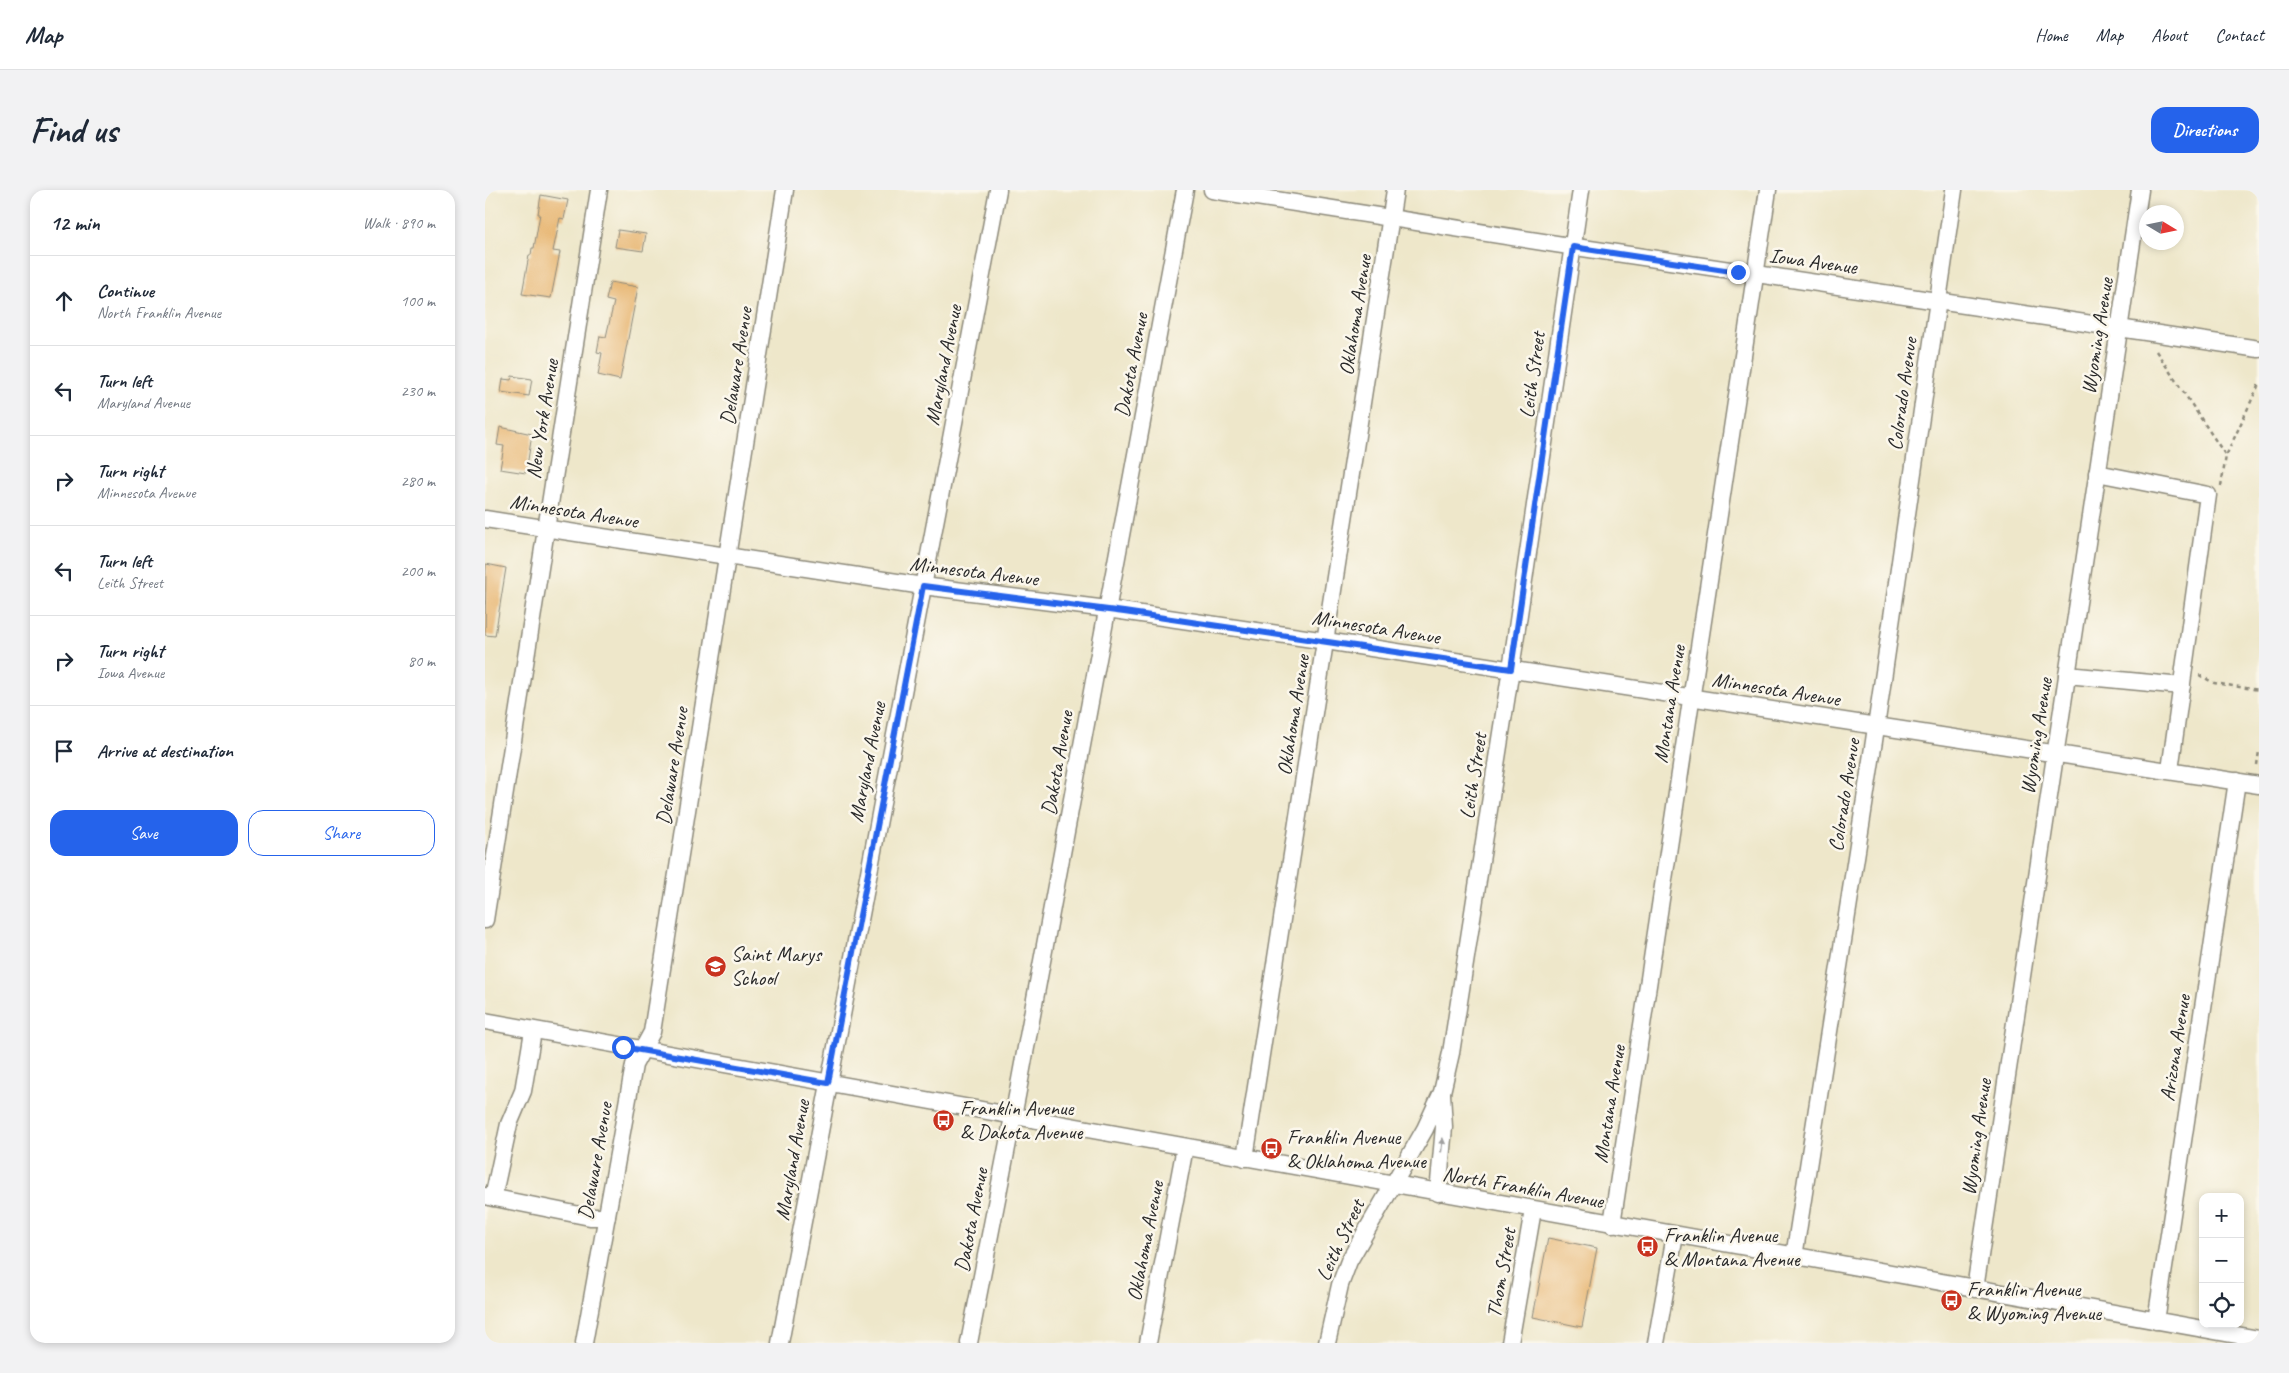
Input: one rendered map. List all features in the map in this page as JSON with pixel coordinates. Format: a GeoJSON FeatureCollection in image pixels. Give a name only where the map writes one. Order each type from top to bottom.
{"type":"FeatureCollection","features":[{"type":"Feature","properties":{"kind":"street","name":"New York Avenue"},"geometry":{"type":"LineString","coordinates":[[485,920],[599,190]]}},
{"type":"Feature","properties":{"kind":"street","name":"Delaware Avenue"},"geometry":{"type":"LineString","coordinates":[[583,1343],[634,1065],[652,1032],[785,190]]}},
{"type":"Feature","properties":{"kind":"street","name":"Maryland Avenue"},"geometry":{"type":"LineString","coordinates":[[780,1343],[998,190]]}},
{"type":"Feature","properties":{"kind":"street","name":"Dakota Avenue"},"geometry":{"type":"LineString","coordinates":[[969,1343],[1185,190]]}},
{"type":"Feature","properties":{"kind":"street","name":"Iowa Avenue"},"geometry":{"type":"LineString","coordinates":[[1212,190],[1573,247],[2259,349]]}},
{"type":"Feature","properties":{"kind":"street","name":"Oklahoma Avenue"},"geometry":{"type":"LineString","coordinates":[[1245,1158],[1395,190]]}},
{"type":"Feature","properties":{"kind":"street","name":"Leith Street"},"geometry":{"type":"LineString","coordinates":[[1327,1343],[1340,1285],[1349,1261],[1391,1184],[1425,1129],[1442,1092],[1451,1053],[1511,669],[1581,190]]}},
{"type":"Feature","properties":{"kind":"street","name":"Montana Avenue"},"geometry":{"type":"LineString","coordinates":[[1612,1224],[1768,190]]}},
{"type":"Feature","properties":{"kind":"street","name":"Colorado Avenue"},"geometry":{"type":"LineString","coordinates":[[1794,1257],[1876,726],[1954,190]]}},
{"type":"Feature","properties":{"kind":"street","name":"Wyoming Avenue"},"geometry":{"type":"LineString","coordinates":[[1975,1289],[2141,190]]}},
{"type":"Feature","properties":{"kind":"street"},"geometry":{"type":"LineString","coordinates":[[2097,473],[2208,495],[2170,770]]}},
{"type":"Feature","properties":{"kind":"street","name":"Minnesota Avenue"},"geometry":{"type":"LineString","coordinates":[[485,519],[923,586],[1326,641],[2259,785]]}},
{"type":"Feature","properties":{"kind":"street"},"geometry":{"type":"LineString","coordinates":[[2067,675],[2181,686]]}},
{"type":"Feature","properties":{"kind":"street","name":"Arizona Avenue"},"geometry":{"type":"LineString","coordinates":[[2156,1321],[2237,781]]}},
{"type":"Feature","properties":{"kind":"street","name":"North Franklin Avenue"},"geometry":{"type":"LineString","coordinates":[[485,1021],[2259,1339]]}},
{"type":"Feature","properties":{"kind":"street"},"geometry":{"type":"LineString","coordinates":[[533,1031],[523,1091],[509,1124],[489,1197],[590,1217],[607,1217]]}},
{"type":"Feature","properties":{"kind":"street"},"geometry":{"type":"LineString","coordinates":[[1438,1193],[1444,1127],[1442,1092]]}},
{"type":"Feature","properties":{"kind":"street","name":"Oklahoma Avenue"},"geometry":{"type":"LineString","coordinates":[[1148,1343],[1185,1147]]}},
{"type":"Feature","properties":{"kind":"street","name":"Thom Street"},"geometry":{"type":"LineString","coordinates":[[1510,1343],[1533,1210]]}},
{"type":"Feature","properties":{"kind":"street"},"geometry":{"type":"LineString","coordinates":[[1656,1343],[1675,1235]]}},
{"type":"Feature","properties":{"kind":"path"},"geometry":{"type":"LineString","coordinates":[[2156,351],[2226,456],[2259,384]]}},
{"type":"Feature","properties":{"kind":"path"},"geometry":{"type":"LineString","coordinates":[[2193,672],[2215,683],[2259,690]]}},
{"type":"Feature","properties":{"kind":"path"},"geometry":{"type":"LineString","coordinates":[[2257,765],[2259,752]]}},
{"type":"Feature","properties":{"kind":"building"},"geometry":{"type":"Polygon","coordinates":[[[541,195],[568,200],[564,219],[560,218],[553,251],[560,252],[551,298],[522,294],[529,255],[531,255],[532,248],[534,248],[541,195]]]}},
{"type":"Feature","properties":{"kind":"building"},"geometry":{"type":"Polygon","coordinates":[[[618,230],[646,234],[643,251],[615,247],[618,230]]]}},
{"type":"Feature","properties":{"kind":"building"},"geometry":{"type":"Polygon","coordinates":[[[610,282],[638,287],[620,380],[598,375],[602,353],[597,352],[600,336],[606,337],[614,302],[606,300],[610,282]]]}},
{"type":"Feature","properties":{"kind":"building"},"geometry":{"type":"Polygon","coordinates":[[[512,376],[532,379],[529,396],[501,392],[503,379],[511,380],[512,376]]]}},
{"type":"Feature","properties":{"kind":"building"},"geometry":{"type":"Polygon","coordinates":[[[500,427],[532,434],[526,473],[500,469],[504,446],[497,445],[500,427]]]}},
{"type":"Feature","properties":{"kind":"building"},"geometry":{"type":"Polygon","coordinates":[[[486,564],[506,568],[495,636],[485,635],[486,564]]]}},
{"type":"Feature","properties":{"kind":"building"},"geometry":{"type":"Polygon","coordinates":[[[1548,1238],[1597,1248],[1582,1327],[1533,1317],[1548,1238]]]}},
{"type":"Feature","properties":{"kind":"place","name":"Saint Marys School"},"geometry":{"type":"Point","coordinates":[715,966]}},
{"type":"Feature","properties":{"kind":"place","name":"Franklin Avenue & Dakota Avenue"},"geometry":{"type":"Point","coordinates":[944,1120]}},
{"type":"Feature","properties":{"kind":"place","name":"Franklin Avenue & Oklahoma Avenue"},"geometry":{"type":"Point","coordinates":[1271,1149]}},
{"type":"Feature","properties":{"kind":"place","name":"Franklin Avenue & Montana Avenue"},"geometry":{"type":"Point","coordinates":[1648,1247]}},
{"type":"Feature","properties":{"kind":"place","name":"Franklin Avenue & Wyoming Avenue"},"geometry":{"type":"Point","coordinates":[1951,1301]}},
{"type":"Feature","properties":{"kind":"route"},"geometry":{"type":"LineString","coordinates":[[623,1047],[828,1083],[923,586],[1124,612],[1511,669],[1573,247],[1738,272]]}}]}
